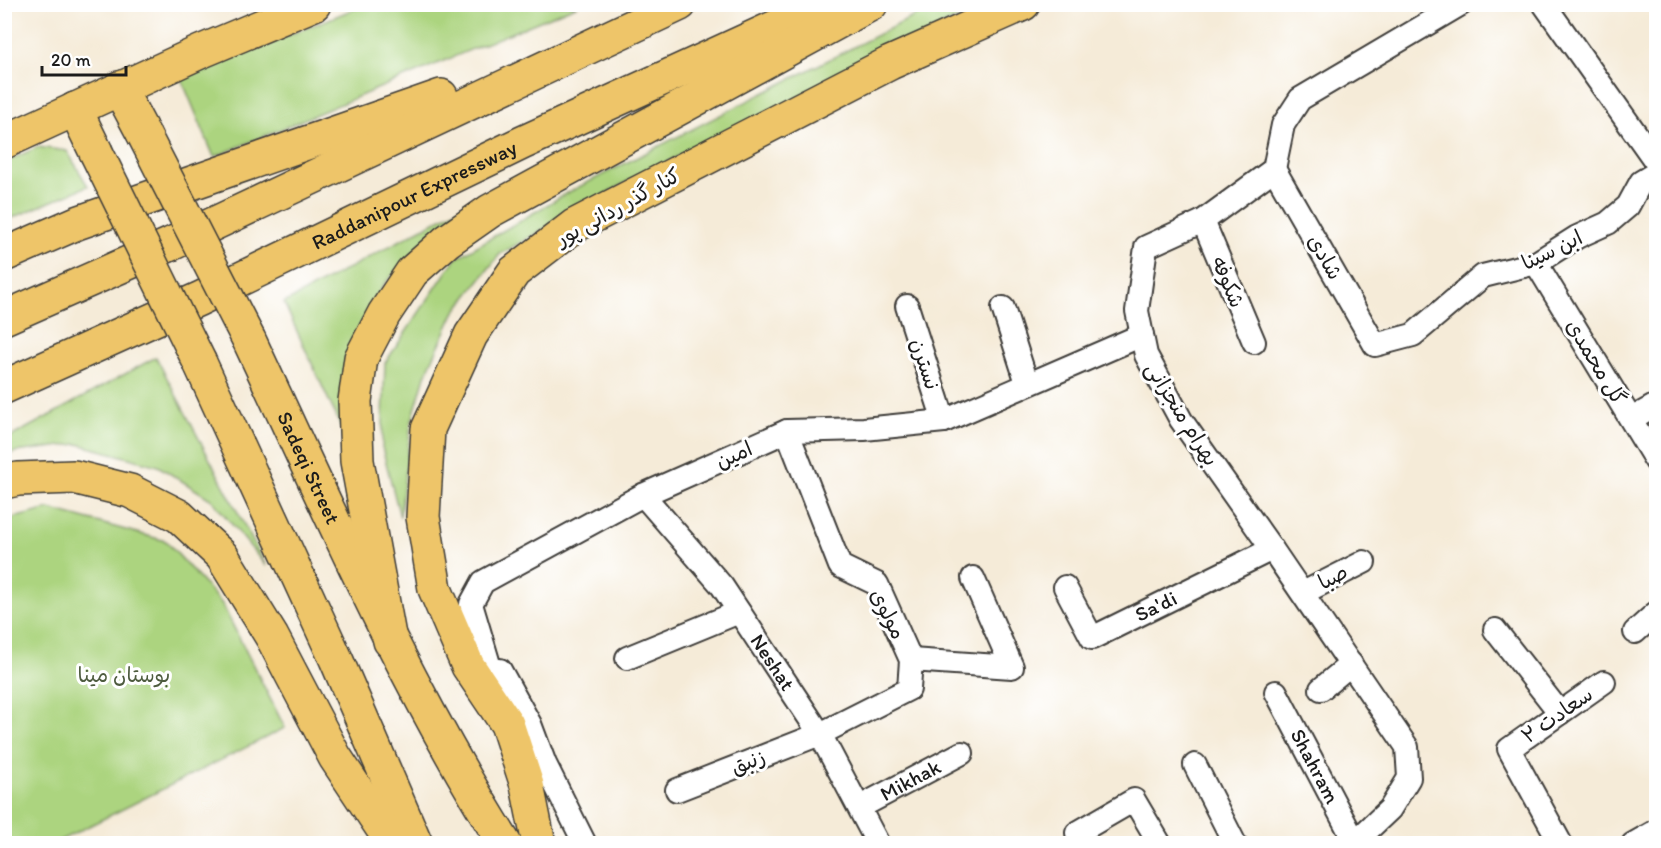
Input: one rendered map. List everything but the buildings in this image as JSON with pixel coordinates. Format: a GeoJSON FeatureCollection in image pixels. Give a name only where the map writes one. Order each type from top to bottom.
{"type":"FeatureCollection","features":[{"type":"Feature","properties":{"kind":"main road"},"geometry":{"type":"LineString","coordinates":[[4,142],[119,88],[314,4]]}},
{"type":"Feature","properties":{"kind":"main road"},"geometry":{"type":"LineString","coordinates":[[4,318],[171,244],[680,4]]}},
{"type":"Feature","properties":{"kind":"main road","name":"Raddanipour Expressway"},"geometry":{"type":"LineString","coordinates":[[4,387],[199,299],[522,143],[826,4]]}},
{"type":"Feature","properties":{"kind":"main road"},"geometry":{"type":"LineString","coordinates":[[390,641],[357,461],[355,401],[361,358],[384,314],[412,272],[447,241],[490,211],[871,4]]}},
{"type":"Feature","properties":{"kind":"main road","name":"کنار گذر ردانی پور"},"geometry":{"type":"LineString","coordinates":[[539,843],[526,785],[507,724],[468,666],[435,589],[423,517],[428,429],[471,335],[514,272],[574,226],[890,63],[1023,4]]}},
{"type":"Feature","properties":{"kind":"main road"},"geometry":{"type":"LineString","coordinates":[[4,255],[77,223],[604,39]]}},
{"type":"Feature","properties":{"kind":"main road","name":"Sadeqi Street"},"geometry":{"type":"LineString","coordinates":[[119,88],[249,340],[390,641],[481,806],[505,843]]}},
{"type":"Feature","properties":{"kind":"main road"},"geometry":{"type":"LineString","coordinates":[[75,109],[200,363],[336,659],[416,843]]}},
{"type":"Feature","properties":{"kind":"main road"},"geometry":{"type":"LineString","coordinates":[[4,398],[59,362]]}},
{"type":"Feature","properties":{"kind":"main road"},"geometry":{"type":"LineString","coordinates":[[4,482],[18,478],[74,477],[130,491],[179,516],[188,524],[222,556],[272,637],[335,757],[393,843]]}},
{"type":"Feature","properties":{"kind":"street"},"geometry":{"type":"LineString","coordinates":[[1274,169],[1284,125],[1300,99],[1461,4]]}},
{"type":"Feature","properties":{"kind":"street"},"geometry":{"type":"LineString","coordinates":[[1549,6],[1656,162]]}},
{"type":"Feature","properties":{"kind":"street","name":"بهرام منجزانی"},"geometry":{"type":"LineString","coordinates":[[1274,169],[1203,221],[1146,247],[1137,311],[1146,355],[1181,420],[1303,593],[1407,747],[1409,778],[1390,809],[1355,843]]}},
{"type":"Feature","properties":{"kind":"street","name":"شادی"},"geometry":{"type":"LineString","coordinates":[[1274,169],[1375,345]]}},
{"type":"Feature","properties":{"kind":"street","name":"ابن سینا"},"geometry":{"type":"LineString","coordinates":[[1375,345],[1413,335],[1483,276],[1536,262],[1576,237],[1608,223],[1628,206],[1641,182],[1656,173]]}},
{"type":"Feature","properties":{"kind":"street","name":"شکوفه"},"geometry":{"type":"LineString","coordinates":[[1203,221],[1254,342]]}},
{"type":"Feature","properties":{"kind":"street","name":"گل محمدی"},"geometry":{"type":"LineString","coordinates":[[1536,262],[1656,462]]}},
{"type":"Feature","properties":{"kind":"street","name":"نسترن"},"geometry":{"type":"LineString","coordinates":[[907,306],[944,421]]}},
{"type":"Feature","properties":{"kind":"street"},"geometry":{"type":"LineString","coordinates":[[1003,308],[1027,383]]}},
{"type":"Feature","properties":{"kind":"street","name":"امین"},"geometry":{"type":"LineString","coordinates":[[471,604],[483,582],[643,495],[787,431],[864,429],[944,421],[1142,334]]}},
{"type":"Feature","properties":{"kind":"street"},"geometry":{"type":"LineString","coordinates":[[1631,419],[1656,405]]}},
{"type":"Feature","properties":{"kind":"street","name":"مولوی"},"geometry":{"type":"LineString","coordinates":[[787,431],[840,566],[877,584],[912,660],[909,689],[820,734]]}},
{"type":"Feature","properties":{"kind":"street","name":"Neshat"},"geometry":{"type":"LineString","coordinates":[[643,495],[722,586],[820,734],[878,843]]}},
{"type":"Feature","properties":{"kind":"street","name":"Sa'di"},"geometry":{"type":"LineString","coordinates":[[1065,587],[1092,638],[1272,549]]}},
{"type":"Feature","properties":{"kind":"street","name":"صبا"},"geometry":{"type":"LineString","coordinates":[[1303,593],[1364,562]]}},
{"type":"Feature","properties":{"kind":"street"},"geometry":{"type":"LineString","coordinates":[[912,660],[1012,667],[973,578]]}},
{"type":"Feature","properties":{"kind":"street"},"geometry":{"type":"LineString","coordinates":[[471,604],[507,724]]}},
{"type":"Feature","properties":{"kind":"street"},"geometry":{"type":"LineString","coordinates":[[471,604],[504,679],[530,724],[545,764],[585,843]]}},
{"type":"Feature","properties":{"kind":"street"},"geometry":{"type":"LineString","coordinates":[[627,658],[739,612]]}},
{"type":"Feature","properties":{"kind":"street"},"geometry":{"type":"LineString","coordinates":[[1635,632],[1656,613]]}},
{"type":"Feature","properties":{"kind":"street"},"geometry":{"type":"LineString","coordinates":[[1495,630],[1560,713]]}},
{"type":"Feature","properties":{"kind":"street"},"geometry":{"type":"LineString","coordinates":[[1321,689],[1351,664]]}},
{"type":"Feature","properties":{"kind":"street","name":"سعادت ۲"},"geometry":{"type":"LineString","coordinates":[[1561,843],[1509,749],[1604,682]]}},
{"type":"Feature","properties":{"kind":"street","name":"Shahram"},"geometry":{"type":"LineString","coordinates":[[1276,692],[1355,843]]}},
{"type":"Feature","properties":{"kind":"street","name":"زنبق"},"geometry":{"type":"LineString","coordinates":[[677,790],[820,734]]}},
{"type":"Feature","properties":{"kind":"street","name":"Mikhak"},"geometry":{"type":"LineString","coordinates":[[860,807],[962,753]]}},
{"type":"Feature","properties":{"kind":"street"},"geometry":{"type":"LineString","coordinates":[[1196,765],[1235,843]]}},
{"type":"Feature","properties":{"kind":"street"},"geometry":{"type":"LineString","coordinates":[[1077,833],[1134,800],[1160,843]]}},
{"type":"Feature","properties":{"kind":"street"},"geometry":{"type":"LineString","coordinates":[[1633,843],[1656,831]]}},
{"type":"Feature","properties":{"kind":"green space"},"geometry":{"type":"Polygon","coordinates":[[[364,5],[578,5],[214,157],[181,78],[364,5]]]}},
{"type":"Feature","properties":{"kind":"green space"},"geometry":{"type":"Polygon","coordinates":[[[936,5],[985,5],[632,179],[500,254],[454,313],[425,376],[411,424],[400,517],[382,447],[385,363],[455,259],[569,192],[936,5]]]}},
{"type":"Feature","properties":{"kind":"green space"},"geometry":{"type":"Polygon","coordinates":[[[38,147],[67,151],[88,186],[5,221],[5,162],[38,147]]]}},
{"type":"Feature","properties":{"kind":"green space"},"geometry":{"type":"Polygon","coordinates":[[[464,206],[428,238],[384,284],[349,347],[342,429],[284,303],[464,206]]]}},
{"type":"Feature","properties":{"kind":"green space"},"geometry":{"type":"Polygon","coordinates":[[[156,357],[266,566],[212,500],[158,466],[78,444],[5,455],[5,440],[156,357]]]}},
{"type":"Feature","properties":{"kind":"green space","name":"بوستان مینا"},"geometry":{"type":"Polygon","coordinates":[[[49,509],[166,541],[222,604],[285,728],[55,843],[5,843],[5,520],[49,509]]]}}]}
